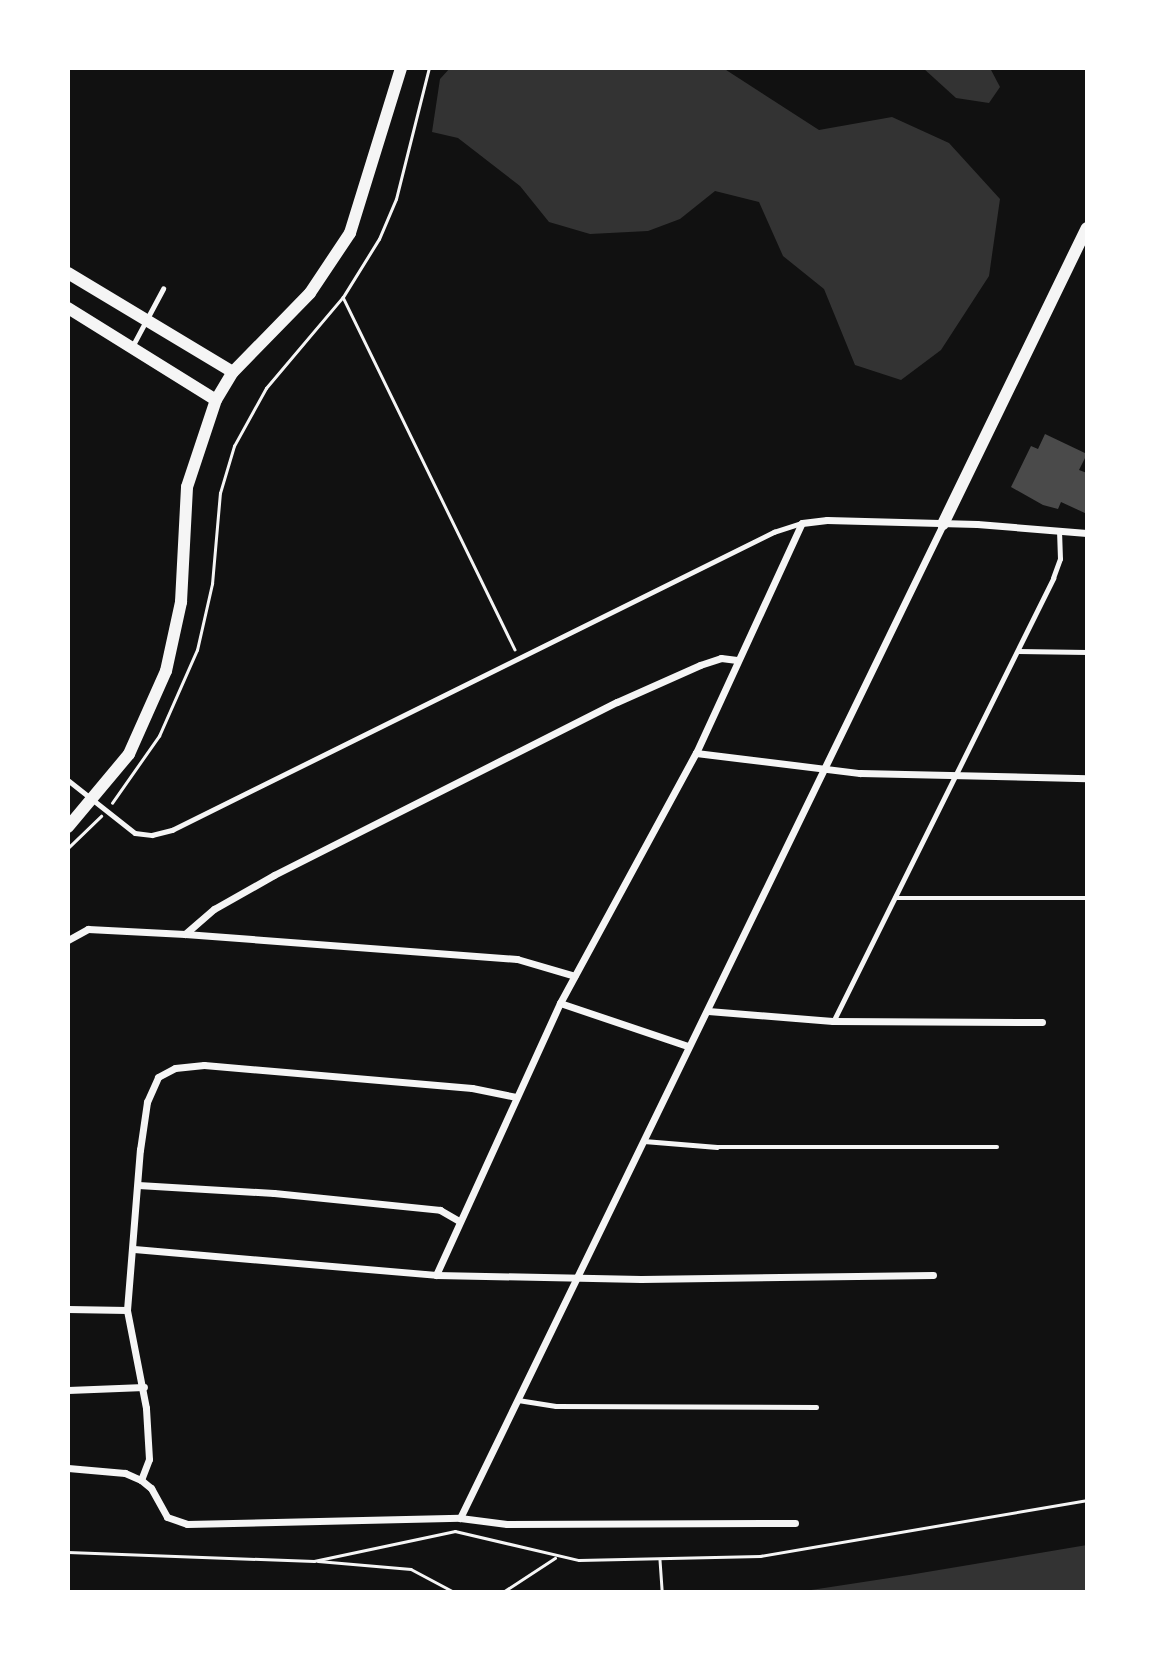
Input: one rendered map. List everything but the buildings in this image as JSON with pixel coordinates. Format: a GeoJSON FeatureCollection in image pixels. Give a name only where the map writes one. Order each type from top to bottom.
{"type":"FeatureCollection","features":[{"type":"Feature","properties":{"kind":"street"},"geometry":{"type":"LineString","coordinates":[[68,827],[93,802],[130,754],[166,671],[181,602],[187,487],[216,400],[233,372],[310,293],[350,233],[401,68]]}},
{"type":"Feature","properties":{"kind":"street"},"geometry":{"type":"LineString","coordinates":[[460,1518],[1087,228]]}},
{"type":"Feature","properties":{"kind":"street"},"geometry":{"type":"LineString","coordinates":[[68,273],[233,372]]}},
{"type":"Feature","properties":{"kind":"street"},"geometry":{"type":"LineString","coordinates":[[68,308],[216,400]]}},
{"type":"Feature","properties":{"kind":"street"},"geometry":{"type":"LineString","coordinates":[[436,1275],[560,1003],[696,753],[802,523],[827,520],[943,524],[1087,533]]}},
{"type":"Feature","properties":{"kind":"street"},"geometry":{"type":"LineString","coordinates":[[185,934],[214,909],[274,875],[617,702],[700,665],[721,658],[737,660]]}},
{"type":"Feature","properties":{"kind":"street"},"geometry":{"type":"LineString","coordinates":[[696,753],[824,769],[954,778],[1087,778]]}},
{"type":"Feature","properties":{"kind":"street"},"geometry":{"type":"LineString","coordinates":[[68,940],[88,929],[185,934],[517,958],[575,976]]}},
{"type":"Feature","properties":{"kind":"street"},"geometry":{"type":"LineString","coordinates":[[560,1003],[688,1046]]}},
{"type":"Feature","properties":{"kind":"street"},"geometry":{"type":"LineString","coordinates":[[708,1011],[833,1021],[1042,1022]]}},
{"type":"Feature","properties":{"kind":"street"},"geometry":{"type":"LineString","coordinates":[[141,1480],[149,1460],[144,1387],[127,1310],[147,1102],[158,1077],[175,1068],[262,1069],[472,1088],[516,1097]]}},
{"type":"Feature","properties":{"kind":"street"},"geometry":{"type":"LineString","coordinates":[[138,1185],[274,1193],[440,1210],[459,1220]]}},
{"type":"Feature","properties":{"kind":"street"},"geometry":{"type":"LineString","coordinates":[[134,1249],[436,1275],[578,1275],[641,1279],[933,1275]]}},
{"type":"Feature","properties":{"kind":"street"},"geometry":{"type":"LineString","coordinates":[[68,1309],[127,1310]]}},
{"type":"Feature","properties":{"kind":"street"},"geometry":{"type":"LineString","coordinates":[[68,1390],[144,1387]]}},
{"type":"Feature","properties":{"kind":"street"},"geometry":{"type":"LineString","coordinates":[[68,1468],[125,1473],[141,1480],[151,1488],[167,1517],[187,1524],[460,1518],[507,1524],[795,1523]]}},
{"type":"Feature","properties":{"kind":"lane"},"geometry":{"type":"LineString","coordinates":[[132,348],[163,289]]}},
{"type":"Feature","properties":{"kind":"lane"},"geometry":{"type":"LineString","coordinates":[[68,780],[105,811],[144,836],[172,830],[774,532],[802,523]]}},
{"type":"Feature","properties":{"kind":"lane"},"geometry":{"type":"LineString","coordinates":[[833,1021],[1060,559],[1059,531]]}},
{"type":"Feature","properties":{"kind":"lane"},"geometry":{"type":"LineString","coordinates":[[1017,651],[1087,652]]}},
{"type":"Feature","properties":{"kind":"lane"},"geometry":{"type":"LineString","coordinates":[[894,898],[1087,898]]}},
{"type":"Feature","properties":{"kind":"lane"},"geometry":{"type":"LineString","coordinates":[[643,1140],[717,1147],[997,1147]]}},
{"type":"Feature","properties":{"kind":"lane"},"geometry":{"type":"LineString","coordinates":[[518,1400],[556,1406],[816,1407]]}},
{"type":"Feature","properties":{"kind":"path"},"geometry":{"type":"LineString","coordinates":[[68,848],[105,811],[159,736],[197,650],[212,584],[220,493],[244,424],[282,367],[343,297],[379,239],[396,199],[429,68]]}},
{"type":"Feature","properties":{"kind":"path"},"geometry":{"type":"LineString","coordinates":[[343,297],[520,658]]}},
{"type":"Feature","properties":{"kind":"path"},"geometry":{"type":"LineString","coordinates":[[314,1561],[455,1531],[495,1537],[555,1558],[660,1560],[796,1551],[1087,1500]]}},
{"type":"Feature","properties":{"kind":"path"},"geometry":{"type":"LineString","coordinates":[[68,1552],[401,1567],[454,1592]]}},
{"type":"Feature","properties":{"kind":"path"},"geometry":{"type":"LineString","coordinates":[[503,1592],[555,1558]]}},
{"type":"Feature","properties":{"kind":"path"},"geometry":{"type":"LineString","coordinates":[[660,1560],[662,1592]]}},
{"type":"Feature","properties":{"kind":"shaded area"},"geometry":{"type":"Polygon","coordinates":[[[450,68],[723,68],[819,130],[892,117],[949,143],[1000,199],[989,276],[941,350],[901,380],[855,365],[824,289],[783,256],[759,202],[715,191],[680,219],[648,231],[590,234],[549,222],[520,186],[458,138],[432,132],[440,79],[450,68]]]}},
{"type":"Feature","properties":{"kind":"shaded area"},"geometry":{"type":"Polygon","coordinates":[[[923,68],[990,68],[1000,87],[989,103],[956,98],[923,68]]]}},
{"type":"Feature","properties":{"kind":"shaded area"},"geometry":{"type":"Polygon","coordinates":[[[1087,1545],[1087,1592],[798,1592],[909,1575],[1087,1545]]]}}]}
